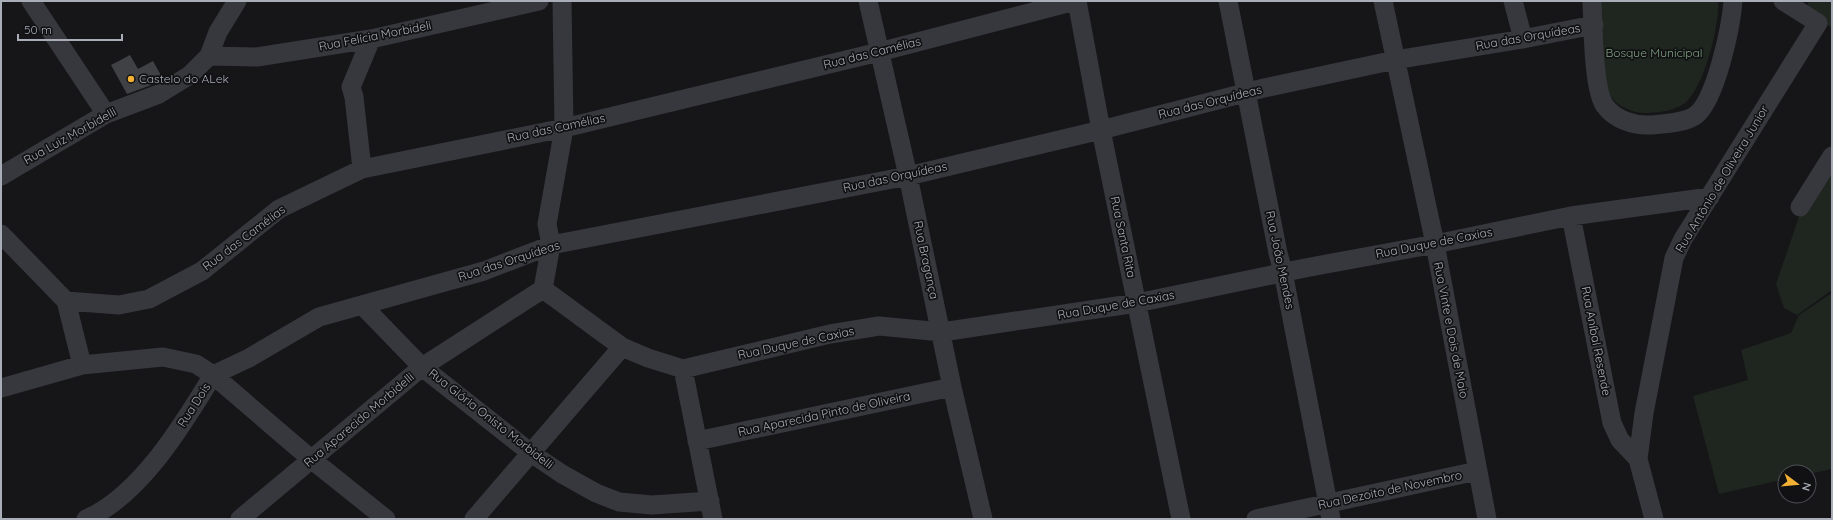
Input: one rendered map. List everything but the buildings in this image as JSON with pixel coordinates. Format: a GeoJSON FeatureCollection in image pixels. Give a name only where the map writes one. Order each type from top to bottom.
{"type":"FeatureCollection","features":[{"type":"Feature","properties":{"kind":"street"},"geometry":{"type":"LineString","coordinates":[[31,1],[106,114]]}},
{"type":"Feature","properties":{"kind":"street","name":"Rua Luiz Morbidelli"},"geometry":{"type":"LineString","coordinates":[[1,176],[106,114],[159,94],[190,75],[209,56],[218,32],[237,1]]}},
{"type":"Feature","properties":{"kind":"street","name":"Rua Felícia Morbideli"},"geometry":{"type":"LineString","coordinates":[[209,56],[257,57],[371,39],[540,1]]}},
{"type":"Feature","properties":{"kind":"street"},"geometry":{"type":"LineString","coordinates":[[562,1],[564,128],[547,224],[551,245],[543,289],[622,347],[648,358],[683,369],[711,510]]}},
{"type":"Feature","properties":{"kind":"street","name":"Rua Bragança"},"geometry":{"type":"LineString","coordinates":[[868,1],[942,332],[952,387],[983,519]]}},
{"type":"Feature","properties":{"kind":"street","name":"Rua das Camélias"},"geometry":{"type":"LineString","coordinates":[[66,301],[119,305],[149,299],[202,271],[279,208],[362,169],[564,128],[879,52],[1076,1]]}},
{"type":"Feature","properties":{"kind":"street","name":"Rua Santa Rita"},"geometry":{"type":"LineString","coordinates":[[1076,1],[1180,519]]}},
{"type":"Feature","properties":{"kind":"street","name":"Rua João Mendes"},"geometry":{"type":"LineString","coordinates":[[1228,1],[1276,245],[1284,272],[1330,511]]}},
{"type":"Feature","properties":{"kind":"street","name":"Rua Vinte e Dois de Maio"},"geometry":{"type":"LineString","coordinates":[[1383,1],[1435,244],[1477,471],[1488,519]]}},
{"type":"Feature","properties":{"kind":"street"},"geometry":{"type":"LineString","coordinates":[[1513,1],[1523,39]]}},
{"type":"Feature","properties":{"kind":"street"},"geometry":{"type":"LineString","coordinates":[[1592,1],[1598,91],[1605,106],[1618,118],[1643,125],[1671,124],[1696,116],[1710,94],[1725,47],[1734,1]]}},
{"type":"Feature","properties":{"kind":"street","name":"Rua Antônio de Oliveira Junior"},"geometry":{"type":"LineString","coordinates":[[1638,459],[1644,413],[1674,258],[1684,239],[1791,64],[1825,26],[1783,1]]}},
{"type":"Feature","properties":{"kind":"street","name":"Rua das Orquídeas"},"geometry":{"type":"LineString","coordinates":[[213,375],[249,358],[320,317],[484,271],[551,245],[908,176],[1101,130],[1246,92],[1395,60],[1523,39],[1594,25]]}},
{"type":"Feature","properties":{"kind":"street"},"geometry":{"type":"LineString","coordinates":[[362,169],[354,97],[351,87],[371,39]]}},
{"type":"Feature","properties":{"kind":"street"},"geometry":{"type":"LineString","coordinates":[[1800,207],[1832,156]]}},
{"type":"Feature","properties":{"kind":"street","name":"Rua Duque de Caxias"},"geometry":{"type":"LineString","coordinates":[[683,369],[830,334],[879,326],[942,332],[1137,303],[1284,272],[1435,244],[1571,216],[1710,197]]}},
{"type":"Feature","properties":{"kind":"street","name":"Rua Aníbal Resende"},"geometry":{"type":"LineString","coordinates":[[1571,216],[1612,423],[1620,440],[1638,459]]}},
{"type":"Feature","properties":{"kind":"street"},"geometry":{"type":"LineString","coordinates":[[1,234],[66,301],[82,365]]}},
{"type":"Feature","properties":{"kind":"street","name":"Rua Aparecido Morbidelli"},"geometry":{"type":"LineString","coordinates":[[240,519],[422,367],[543,289]]}},
{"type":"Feature","properties":{"kind":"street","name":"Rua Glória Onisto Morbidelli"},"geometry":{"type":"LineString","coordinates":[[362,305],[422,367],[531,453],[562,474],[596,493],[620,502],[711,510]]}},
{"type":"Feature","properties":{"kind":"street"},"geometry":{"type":"LineString","coordinates":[[474,519],[622,347]]}},
{"type":"Feature","properties":{"kind":"street","name":"Rua Dois"},"geometry":{"type":"LineString","coordinates":[[1,388],[82,365],[163,357],[196,364],[213,375],[188,416],[156,460],[122,495],[97,514],[86,519]]}},
{"type":"Feature","properties":{"kind":"street"},"geometry":{"type":"LineString","coordinates":[[213,375],[311,459],[386,519]]}},
{"type":"Feature","properties":{"kind":"street","name":"Rua Aparecida Pinto de Oliveira"},"geometry":{"type":"LineString","coordinates":[[697,441],[952,387]]}},
{"type":"Feature","properties":{"kind":"street"},"geometry":{"type":"LineString","coordinates":[[1638,459],[1654,519]]}},
{"type":"Feature","properties":{"kind":"street","name":"Rua Dezoito de Novembro"},"geometry":{"type":"LineString","coordinates":[[1256,519],[1330,511],[1477,471]]}},
{"type":"Feature","properties":{"kind":"green space","name":"Bosque Municipal"},"geometry":{"type":"Polygon","coordinates":[[[1598,1],[1718,1],[1716,25],[1709,55],[1698,84],[1692,95],[1685,103],[1667,111],[1643,113],[1623,107],[1614,101],[1607,89],[1605,79],[1601,51],[1598,1]]]}},
{"type":"Feature","properties":{"kind":"green space"},"geometry":{"type":"Polygon","coordinates":[[[1809,1],[1832,1],[1832,28],[1805,11],[1809,1]]]}},
{"type":"Feature","properties":{"kind":"green space"},"geometry":{"type":"Polygon","coordinates":[[[1832,162],[1832,290],[1797,315],[1784,308],[1776,284],[1802,208],[1832,162]]]}},
{"type":"Feature","properties":{"kind":"green space"},"geometry":{"type":"Polygon","coordinates":[[[1832,293],[1832,469],[1817,472],[1817,464],[1777,464],[1777,481],[1719,494],[1693,396],[1748,380],[1741,350],[1791,333],[1799,315],[1832,293]]]}},
{"type":"Feature","properties":{"kind":"place","name":"Castelo do ALek"},"geometry":{"type":"Point","coordinates":[131,79]}}]}
